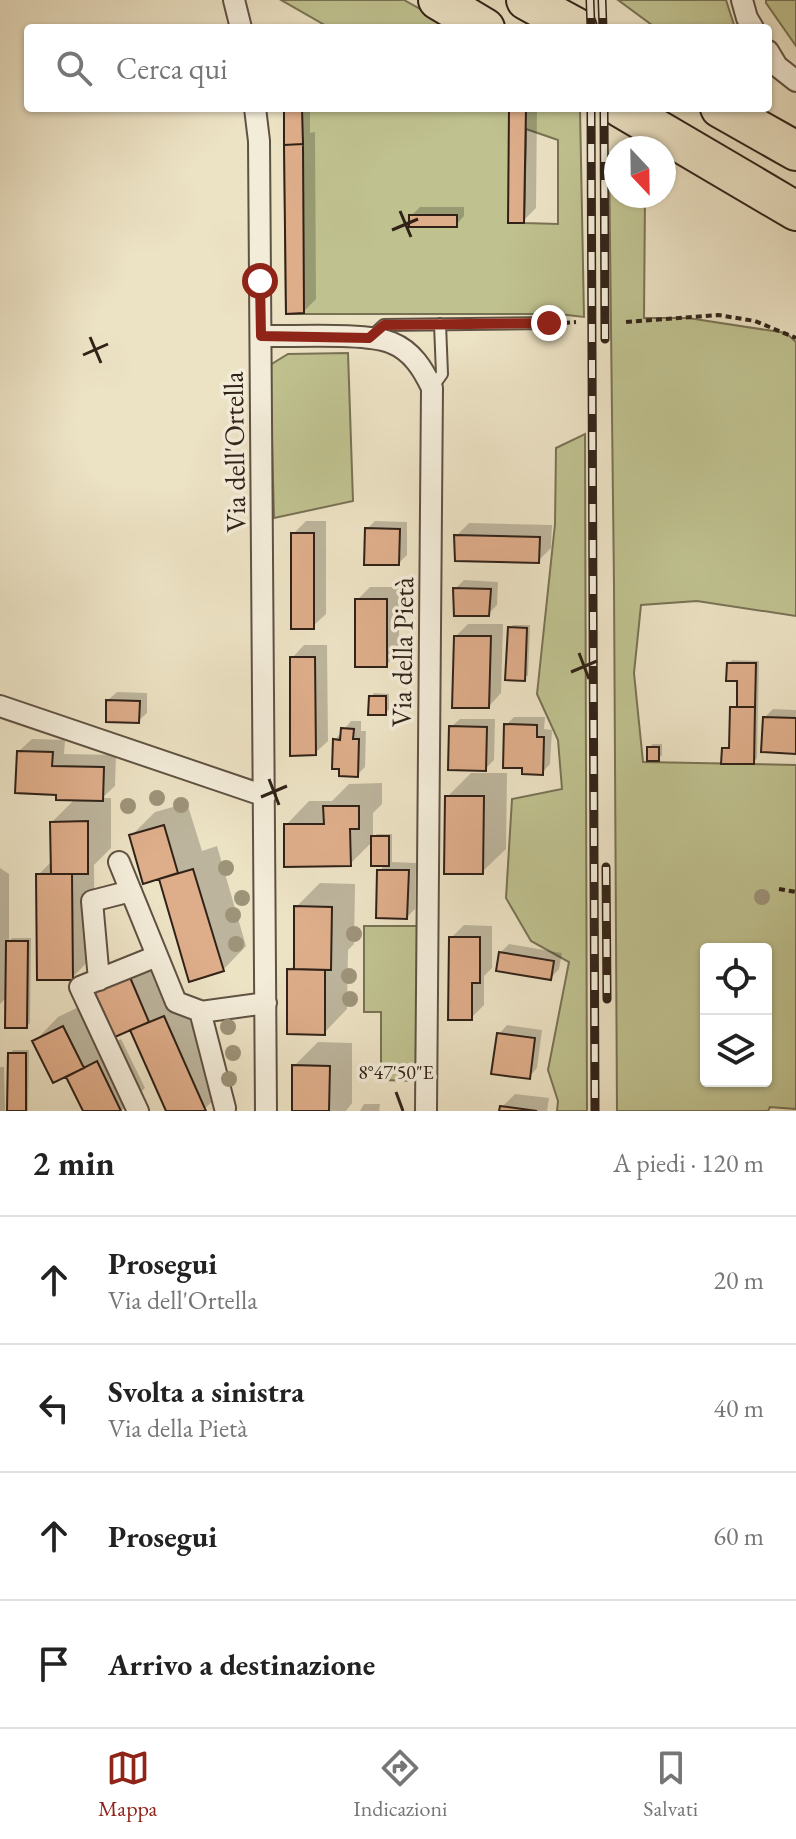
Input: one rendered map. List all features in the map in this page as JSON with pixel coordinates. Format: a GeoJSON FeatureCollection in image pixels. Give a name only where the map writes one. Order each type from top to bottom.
{"type":"FeatureCollection","features":[{"type":"Feature","properties":{"kind":"highway"},"geometry":{"type":"LineString","coordinates":[[438,0],[478,24]]}},
{"type":"Feature","properties":{"kind":"highway"},"geometry":{"type":"LineString","coordinates":[[526,0],[570,24]]}},
{"type":"Feature","properties":{"kind":"highway"},"geometry":{"type":"LineString","coordinates":[[628,112],[796,211]]}},
{"type":"Feature","properties":{"kind":"highway"},"geometry":{"type":"LineString","coordinates":[[727,112],[796,151]]}},
{"type":"Feature","properties":{"kind":"street"},"geometry":{"type":"LineString","coordinates":[[234,0],[240,24]]}},
{"type":"Feature","properties":{"kind":"street"},"geometry":{"type":"LineString","coordinates":[[742,0],[751,24]]}},
{"type":"Feature","properties":{"kind":"street"},"geometry":{"type":"LineString","coordinates":[[772,58],[777,66],[796,81]]}},
{"type":"Feature","properties":{"kind":"street","name":"Via dell'Ortella"},"geometry":{"type":"LineString","coordinates":[[255,112],[259,141],[266,1111]]}},
{"type":"Feature","properties":{"kind":"street"},"geometry":{"type":"LineString","coordinates":[[261,336],[369,338],[392,343],[419,362],[432,388]]}},
{"type":"Feature","properties":{"kind":"street","name":"Via della Pietà"},"geometry":{"type":"LineString","coordinates":[[426,1111],[432,388]]}},
{"type":"Feature","properties":{"kind":"street"},"geometry":{"type":"LineString","coordinates":[[0,706],[265,796]]}},
{"type":"Feature","properties":{"kind":"street"},"geometry":{"type":"LineString","coordinates":[[119,862],[176,1002],[201,1012],[266,1003]]}},
{"type":"Feature","properties":{"kind":"street"},"geometry":{"type":"LineString","coordinates":[[99,980],[92,901],[131,891]]}},
{"type":"Feature","properties":{"kind":"street"},"geometry":{"type":"LineString","coordinates":[[138,1111],[80,987],[157,956]]}},
{"type":"Feature","properties":{"kind":"street"},"geometry":{"type":"LineString","coordinates":[[201,1012],[225,1108]]}},
{"type":"Feature","properties":{"kind":"lane"},"geometry":{"type":"LineString","coordinates":[[369,338],[384,325],[549,323]]}},
{"type":"Feature","properties":{"kind":"lane"},"geometry":{"type":"LineString","coordinates":[[432,388],[442,374],[440,324]]}},
{"type":"Feature","properties":{"kind":"path"},"geometry":{"type":"LineString","coordinates":[[626,322],[718,315],[755,321],[796,338]]}},
{"type":"Feature","properties":{"kind":"path"},"geometry":{"type":"LineString","coordinates":[[779,889],[796,892]]}},
{"type":"Feature","properties":{"kind":"green space"},"geometry":{"type":"Polygon","coordinates":[[[281,0],[404,0],[447,24],[323,24],[281,0]]]}},
{"type":"Feature","properties":{"kind":"green space"},"geometry":{"type":"Polygon","coordinates":[[[618,0],[726,0],[734,24],[651,24],[618,0]]]}},
{"type":"Feature","properties":{"kind":"green space"},"geometry":{"type":"Polygon","coordinates":[[[766,0],[796,0],[796,46],[766,3],[766,0]]]}},
{"type":"Feature","properties":{"kind":"green space"},"geometry":{"type":"Polygon","coordinates":[[[284,112],[580,112],[584,317],[558,314],[286,314],[284,112]],[[526,129],[524,223],[558,224],[558,140],[526,129]]]}},
{"type":"Feature","properties":{"kind":"green space"},"geometry":{"type":"Polygon","coordinates":[[[610,208],[645,208],[644,318],[688,318],[786,333],[796,342],[796,616],[697,601],[641,605],[634,673],[643,762],[796,765],[796,1109],[617,1111],[610,208]]]}},
{"type":"Feature","properties":{"kind":"green space"},"geometry":{"type":"Polygon","coordinates":[[[348,353],[353,501],[274,518],[270,365],[288,354],[348,353]]]}},
{"type":"Feature","properties":{"kind":"green space"},"geometry":{"type":"Polygon","coordinates":[[[585,434],[587,1111],[557,1111],[558,1101],[548,1070],[569,962],[531,941],[506,898],[512,799],[562,789],[558,740],[537,694],[555,524],[556,448],[585,434]]]}},
{"type":"Feature","properties":{"kind":"green space"},"geometry":{"type":"Polygon","coordinates":[[[364,926],[420,926],[419,1081],[381,1080],[381,1012],[364,1012],[364,926]]]}},
{"type":"Feature","properties":{"kind":"building"},"geometry":{"type":"Polygon","coordinates":[[[284,112],[302,112],[303,144],[284,145],[284,112]]]}},
{"type":"Feature","properties":{"kind":"building"},"geometry":{"type":"Polygon","coordinates":[[[509,112],[526,112],[524,223],[508,223],[509,112]]]}},
{"type":"Feature","properties":{"kind":"building"},"geometry":{"type":"Polygon","coordinates":[[[303,144],[304,313],[286,314],[284,145],[303,144]]]}},
{"type":"Feature","properties":{"kind":"building"},"geometry":{"type":"Polygon","coordinates":[[[409,215],[457,215],[457,227],[409,227],[409,215]]]}},
{"type":"Feature","properties":{"kind":"building"},"geometry":{"type":"Polygon","coordinates":[[[365,528],[400,529],[399,565],[364,565],[365,528]]]}},
{"type":"Feature","properties":{"kind":"building"},"geometry":{"type":"Polygon","coordinates":[[[291,533],[314,533],[314,629],[291,629],[291,533]]]}},
{"type":"Feature","properties":{"kind":"building"},"geometry":{"type":"Polygon","coordinates":[[[454,535],[540,537],[539,563],[455,561],[454,535]]]}},
{"type":"Feature","properties":{"kind":"building"},"geometry":{"type":"Polygon","coordinates":[[[453,588],[491,589],[489,616],[454,616],[453,588]]]}},
{"type":"Feature","properties":{"kind":"building"},"geometry":{"type":"Polygon","coordinates":[[[355,599],[387,599],[387,667],[355,667],[355,599]]]}},
{"type":"Feature","properties":{"kind":"building"},"geometry":{"type":"Polygon","coordinates":[[[508,627],[527,628],[525,681],[505,680],[508,627]]]}},
{"type":"Feature","properties":{"kind":"building"},"geometry":{"type":"Polygon","coordinates":[[[454,636],[491,636],[489,708],[452,708],[454,636]]]}},
{"type":"Feature","properties":{"kind":"building"},"geometry":{"type":"Polygon","coordinates":[[[290,657],[315,657],[316,755],[290,756],[290,657]]]}},
{"type":"Feature","properties":{"kind":"building"},"geometry":{"type":"Polygon","coordinates":[[[727,663],[756,663],[755,707],[737,707],[737,681],[726,681],[727,663]]]}},
{"type":"Feature","properties":{"kind":"building"},"geometry":{"type":"Polygon","coordinates":[[[369,696],[386,696],[386,715],[368,715],[369,696]]]}},
{"type":"Feature","properties":{"kind":"building"},"geometry":{"type":"Polygon","coordinates":[[[106,700],[140,701],[139,723],[106,722],[106,700]]]}},
{"type":"Feature","properties":{"kind":"building"},"geometry":{"type":"Polygon","coordinates":[[[730,707],[755,707],[754,764],[721,764],[722,748],[729,748],[730,707]]]}},
{"type":"Feature","properties":{"kind":"building"},"geometry":{"type":"Polygon","coordinates":[[[763,717],[796,718],[796,754],[761,752],[763,717]]]}},
{"type":"Feature","properties":{"kind":"building"},"geometry":{"type":"Polygon","coordinates":[[[504,724],[537,725],[537,737],[544,737],[543,775],[522,774],[522,768],[503,768],[504,724]]]}},
{"type":"Feature","properties":{"kind":"building"},"geometry":{"type":"Polygon","coordinates":[[[449,726],[487,727],[486,771],[448,770],[449,726]]]}},
{"type":"Feature","properties":{"kind":"building"},"geometry":{"type":"Polygon","coordinates":[[[341,728],[354,729],[353,739],[359,739],[358,777],[339,776],[339,769],[332,769],[333,739],[340,740],[341,728]]]}},
{"type":"Feature","properties":{"kind":"building"},"geometry":{"type":"Polygon","coordinates":[[[647,747],[659,747],[659,761],[647,761],[647,747]]]}},
{"type":"Feature","properties":{"kind":"building"},"geometry":{"type":"Polygon","coordinates":[[[17,751],[53,752],[52,766],[104,767],[103,801],[56,800],[56,795],[15,793],[17,751]]]}},
{"type":"Feature","properties":{"kind":"building"},"geometry":{"type":"Polygon","coordinates":[[[445,796],[484,796],[483,874],[444,874],[445,796]]]}},
{"type":"Feature","properties":{"kind":"building"},"geometry":{"type":"Polygon","coordinates":[[[323,806],[359,806],[359,829],[350,829],[351,866],[284,867],[284,824],[324,824],[323,806]]]}},
{"type":"Feature","properties":{"kind":"building"},"geometry":{"type":"Polygon","coordinates":[[[88,821],[88,874],[51,874],[50,822],[88,821]]]}},
{"type":"Feature","properties":{"kind":"building"},"geometry":{"type":"Polygon","coordinates":[[[164,825],[178,873],[143,884],[129,835],[164,825]]]}},
{"type":"Feature","properties":{"kind":"building"},"geometry":{"type":"Polygon","coordinates":[[[371,836],[389,836],[389,866],[371,866],[371,836]]]}},
{"type":"Feature","properties":{"kind":"building"},"geometry":{"type":"Polygon","coordinates":[[[193,869],[224,971],[189,982],[159,879],[193,869]]]}},
{"type":"Feature","properties":{"kind":"building"},"geometry":{"type":"Polygon","coordinates":[[[377,870],[409,870],[407,919],[376,918],[377,870]]]}},
{"type":"Feature","properties":{"kind":"building"},"geometry":{"type":"Polygon","coordinates":[[[36,874],[72,874],[73,980],[37,980],[36,874]]]}},
{"type":"Feature","properties":{"kind":"building"},"geometry":{"type":"Polygon","coordinates":[[[294,906],[332,907],[331,970],[294,969],[294,906]]]}},
{"type":"Feature","properties":{"kind":"building"},"geometry":{"type":"Polygon","coordinates":[[[449,937],[480,937],[480,983],[472,983],[472,1020],[448,1020],[449,937]]]}},
{"type":"Feature","properties":{"kind":"building"},"geometry":{"type":"Polygon","coordinates":[[[6,941],[28,941],[27,1028],[5,1028],[6,941]]]}},
{"type":"Feature","properties":{"kind":"building"},"geometry":{"type":"Polygon","coordinates":[[[499,952],[554,961],[551,980],[496,971],[499,952]]]}},
{"type":"Feature","properties":{"kind":"building"},"geometry":{"type":"Polygon","coordinates":[[[287,969],[325,970],[325,1035],[287,1034],[287,969]]]}},
{"type":"Feature","properties":{"kind":"building"},"geometry":{"type":"Polygon","coordinates":[[[129,975],[149,1022],[115,1037],[94,991],[129,975]]]}},
{"type":"Feature","properties":{"kind":"building"},"geometry":{"type":"Polygon","coordinates":[[[164,1016],[206,1111],[166,1111],[130,1030],[164,1016]]]}},
{"type":"Feature","properties":{"kind":"building"},"geometry":{"type":"Polygon","coordinates":[[[63,1026],[84,1068],[53,1083],[32,1041],[63,1026]]]}},
{"type":"Feature","properties":{"kind":"building"},"geometry":{"type":"Polygon","coordinates":[[[497,1033],[535,1038],[530,1079],[491,1074],[497,1033]]]}},
{"type":"Feature","properties":{"kind":"building"},"geometry":{"type":"Polygon","coordinates":[[[8,1053],[26,1053],[26,1111],[7,1111],[8,1053]]]}},
{"type":"Feature","properties":{"kind":"building"},"geometry":{"type":"Polygon","coordinates":[[[97,1061],[121,1111],[83,1111],[66,1077],[97,1061]]]}},
{"type":"Feature","properties":{"kind":"building"},"geometry":{"type":"Polygon","coordinates":[[[292,1065],[330,1066],[329,1111],[292,1111],[292,1065]]]}},
{"type":"Feature","properties":{"kind":"building"},"geometry":{"type":"Polygon","coordinates":[[[500,1106],[537,1111],[499,1111],[500,1106]]]}},
{"type":"Feature","properties":{"kind":"railway"},"geometry":{"type":"LineString","coordinates":[[590,0],[591,24]]}},
{"type":"Feature","properties":{"kind":"railway"},"geometry":{"type":"LineString","coordinates":[[602,0],[603,24]]}},
{"type":"Feature","properties":{"kind":"railway"},"geometry":{"type":"LineString","coordinates":[[591,112],[595,1111]]}},
{"type":"Feature","properties":{"kind":"railway"},"geometry":{"type":"LineString","coordinates":[[604,112],[605,339]]}},
{"type":"Feature","properties":{"kind":"railway"},"geometry":{"type":"LineString","coordinates":[[606,867],[607,999]]}},
{"type":"Feature","properties":{"kind":"route"},"geometry":{"type":"LineString","coordinates":[[260,281],[261,336],[369,338],[384,325],[549,323]]}}]}
